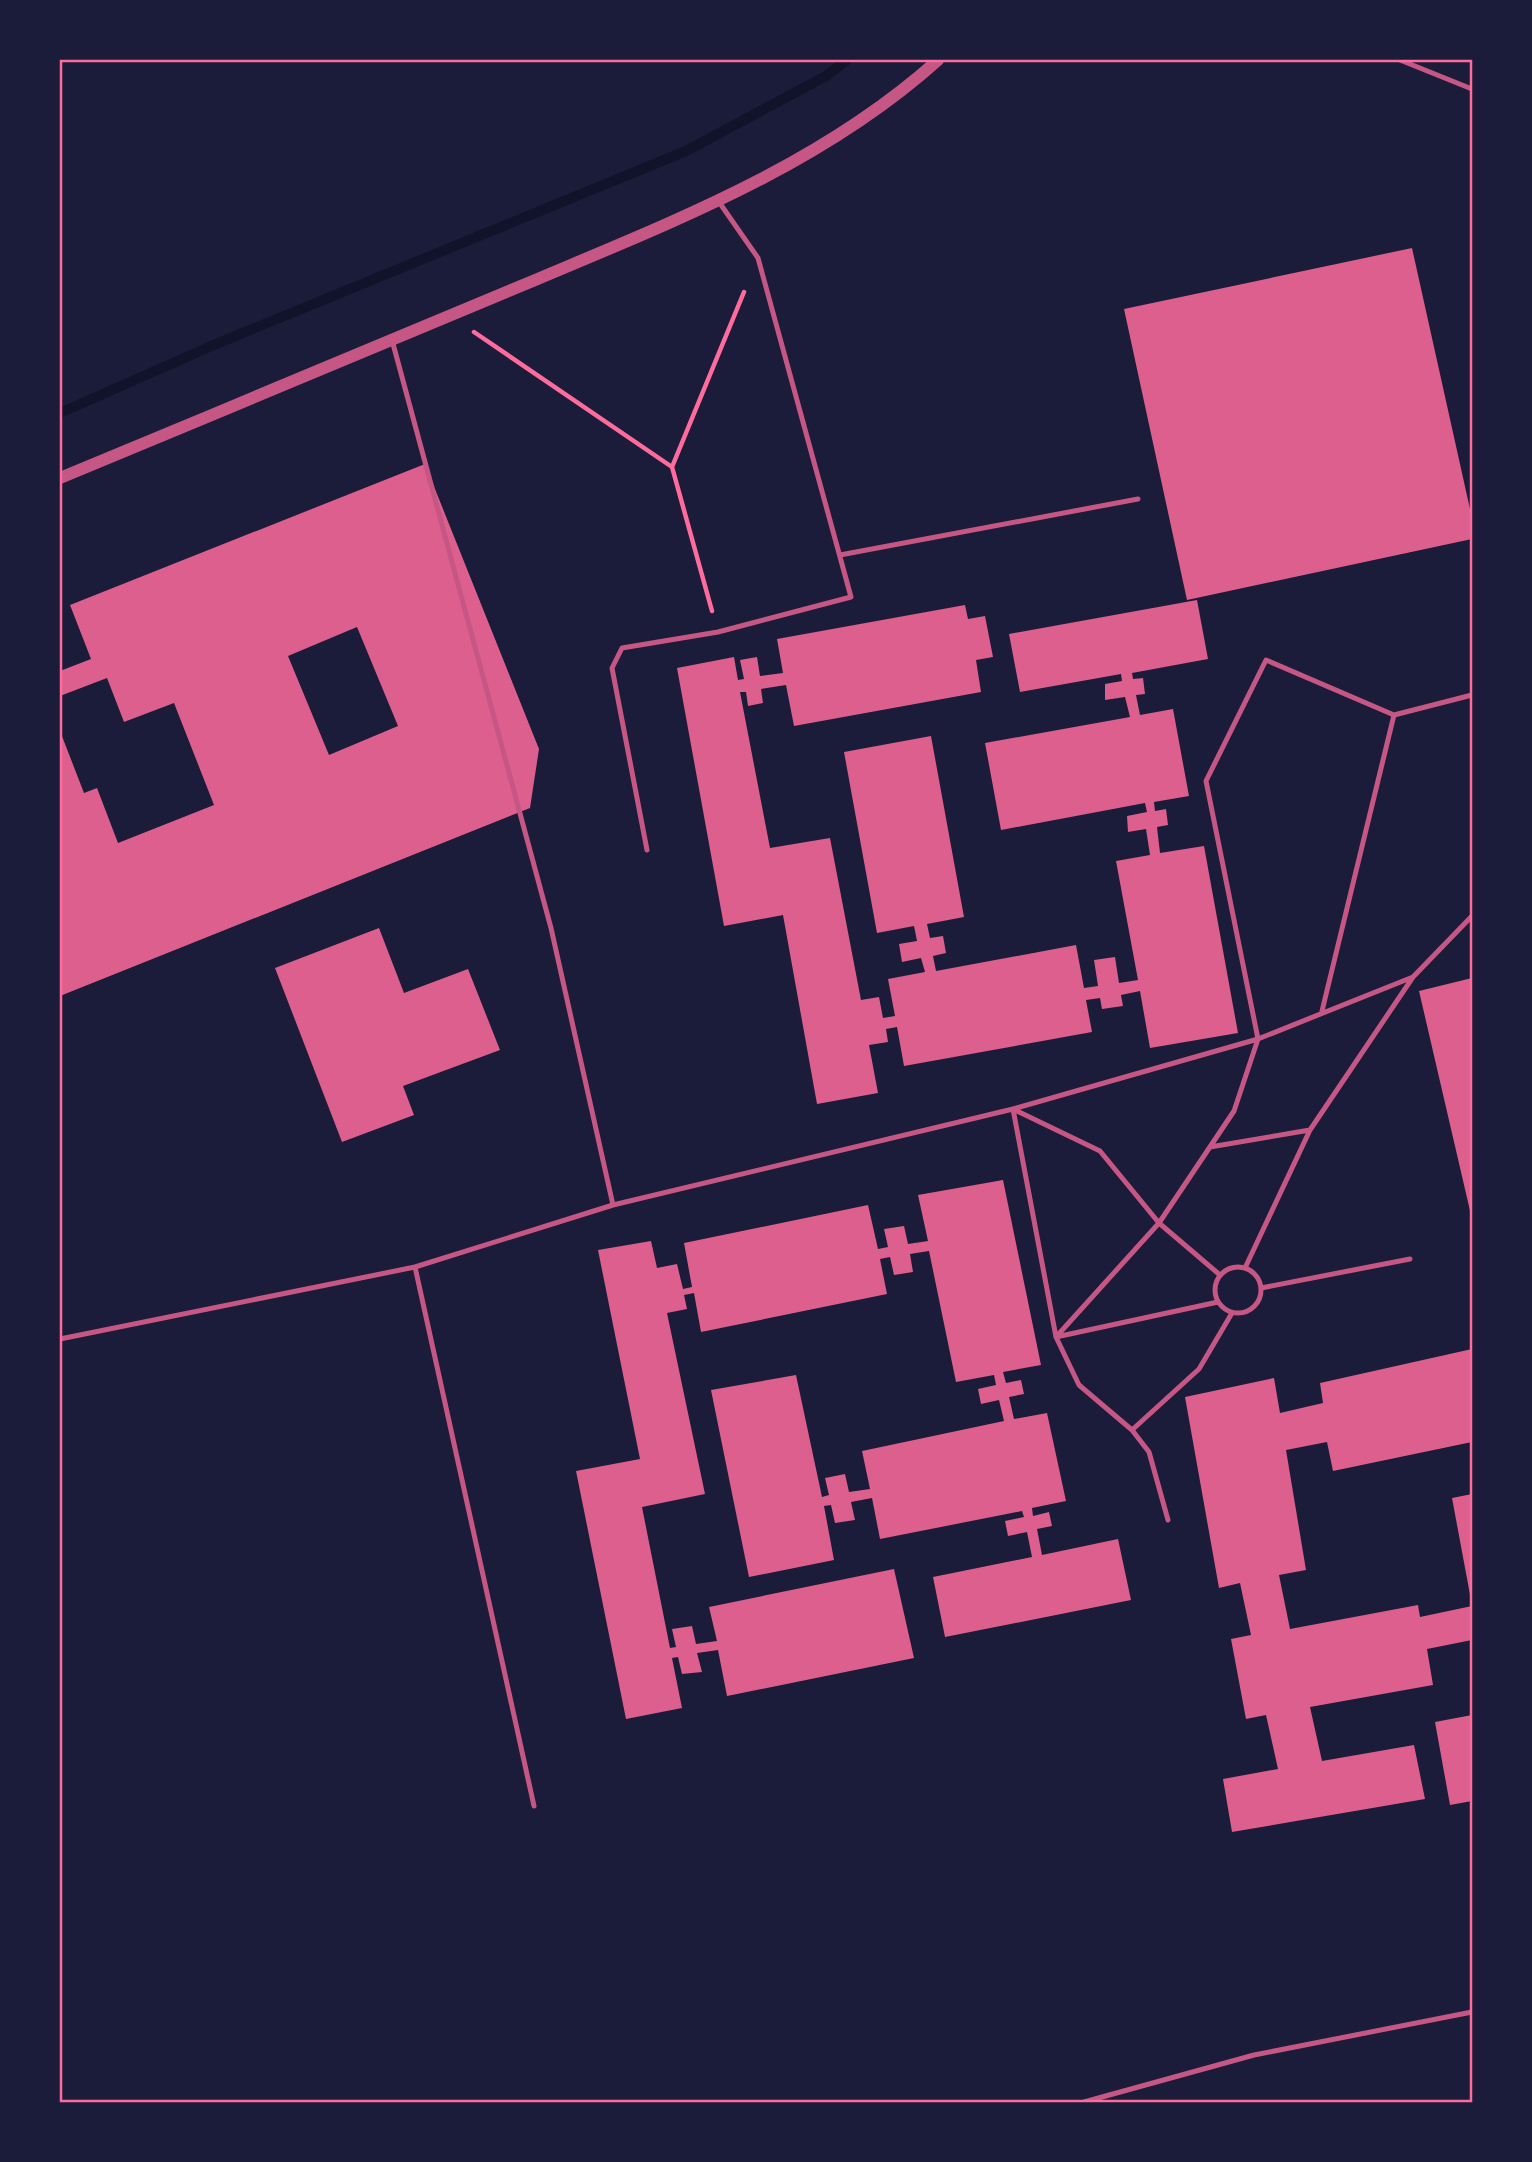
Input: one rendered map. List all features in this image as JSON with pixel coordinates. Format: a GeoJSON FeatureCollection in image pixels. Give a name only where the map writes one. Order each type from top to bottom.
{"type":"FeatureCollection","features":[{"type":"Feature","properties":{"kind":"street"},"geometry":{"type":"LineString","coordinates":[[60,478],[719,202],[825,145],[875,111],[938,60]]}},
{"type":"Feature","properties":{"kind":"lane"},"geometry":{"type":"LineString","coordinates":[[1400,60],[1472,89]]}},
{"type":"Feature","properties":{"kind":"lane"},"geometry":{"type":"LineString","coordinates":[[646,850],[612,668],[622,648],[718,632],[851,597],[758,258],[719,202]]}},
{"type":"Feature","properties":{"kind":"lane"},"geometry":{"type":"LineString","coordinates":[[392,340],[551,928],[612,1205]]}},
{"type":"Feature","properties":{"kind":"lane"},"geometry":{"type":"LineString","coordinates":[[840,555],[1138,499]]}},
{"type":"Feature","properties":{"kind":"lane"},"geometry":{"type":"LineString","coordinates":[[1056,1336],[1159,1223],[1234,1111],[1258,1039],[1206,780],[1266,660],[1394,715],[1472,695]]}},
{"type":"Feature","properties":{"kind":"lane"},"geometry":{"type":"LineString","coordinates":[[1322,1012],[1394,715]]}},
{"type":"Feature","properties":{"kind":"lane"},"geometry":{"type":"LineString","coordinates":[[1245,1268],[1310,1130],[1413,977],[1472,916]]}},
{"type":"Feature","properties":{"kind":"lane"},"geometry":{"type":"LineString","coordinates":[[60,1339],[415,1267],[612,1205],[1013,1109],[1258,1039],[1413,977]]}},
{"type":"Feature","properties":{"kind":"lane"},"geometry":{"type":"LineString","coordinates":[[1013,1109],[1100,1151],[1159,1223],[1220,1275]]}},
{"type":"Feature","properties":{"kind":"lane"},"geometry":{"type":"LineString","coordinates":[[1013,1109],[1056,1336],[1079,1385],[1132,1430],[1149,1452],[1168,1520]]}},
{"type":"Feature","properties":{"kind":"lane"},"geometry":{"type":"LineString","coordinates":[[1210,1147],[1310,1130]]}},
{"type":"Feature","properties":{"kind":"lane"},"geometry":{"type":"LineString","coordinates":[[1261,1287],[1410,1259]]}},
{"type":"Feature","properties":{"kind":"lane"},"geometry":{"type":"LineString","coordinates":[[415,1267],[534,1805]]}},
{"type":"Feature","properties":{"kind":"lane"},"geometry":{"type":"LineString","coordinates":[[1231,1268],[1245,1268],[1256,1275],[1261,1287],[1258,1302],[1247,1312],[1232,1313],[1218,1302],[1215,1288],[1220,1275],[1231,1268]]}},
{"type":"Feature","properties":{"kind":"lane"},"geometry":{"type":"LineString","coordinates":[[1056,1336],[1218,1302]]}},
{"type":"Feature","properties":{"kind":"lane"},"geometry":{"type":"LineString","coordinates":[[1132,1430],[1199,1369],[1232,1313]]}},
{"type":"Feature","properties":{"kind":"lane"},"geometry":{"type":"LineString","coordinates":[[1084,2102],[1254,2055],[1472,2012]]}},
{"type":"Feature","properties":{"kind":"path"},"geometry":{"type":"LineString","coordinates":[[718,632],[672,467],[758,258]]}},
{"type":"Feature","properties":{"kind":"path"},"geometry":{"type":"LineString","coordinates":[[450,316],[672,467]]}},
{"type":"Feature","properties":{"kind":"building"},"geometry":{"type":"Polygon","coordinates":[[[1412,248],[1472,518],[1472,539],[1187,600],[1124,309],[1412,248]]]}},
{"type":"Feature","properties":{"kind":"building"},"geometry":{"type":"Polygon","coordinates":[[[425,464],[539,749],[530,808],[60,996],[60,731],[84,793],[97,788],[118,843],[214,805],[174,703],[124,722],[107,678],[60,696],[60,671],[91,659],[70,605],[425,464]],[[357,627],[288,656],[329,755],[398,726],[357,627]]]}},
{"type":"Feature","properties":{"kind":"building"},"geometry":{"type":"Polygon","coordinates":[[[1197,600],[1208,659],[1132,673],[1133,679],[1143,678],[1145,694],[1136,695],[1140,715],[1173,709],[1189,796],[1154,802],[1155,811],[1166,809],[1168,825],[1157,827],[1160,853],[1204,846],[1238,1033],[1150,1048],[1140,991],[1121,995],[1123,1006],[1102,1009],[1100,998],[1086,1000],[1092,1032],[904,1066],[897,1027],[886,1029],[888,1042],[869,1045],[878,1093],[817,1104],[783,915],[724,926],[677,668],[734,657],[738,680],[744,679],[740,660],[757,657],[760,676],[783,673],[777,639],[965,605],[968,619],[985,616],[993,657],[976,660],[981,692],[794,726],[786,685],[761,689],[763,703],[748,706],[746,692],[740,692],[770,848],[830,838],[861,1000],[879,997],[883,1018],[895,1016],[888,979],[925,972],[921,958],[902,962],[899,944],[917,941],[914,926],[877,933],[844,752],[931,736],[964,917],[927,924],[930,938],[943,936],[946,953],[933,956],[936,971],[1076,945],[1084,988],[1098,986],[1094,960],[1115,957],[1119,983],[1138,980],[1116,861],[1150,855],[1146,829],[1128,832],[1127,816],[1147,812],[1145,803],[1001,830],[985,743],[1130,717],[1125,697],[1105,700],[1105,684],[1122,681],[1121,674],[1020,692],[1009,634],[1197,600]]]}},
{"type":"Feature","properties":{"kind":"building"},"geometry":{"type":"Polygon","coordinates":[[[379,928],[404,993],[468,969],[500,1050],[403,1086],[414,1115],[342,1142],[275,968],[379,928]]]}},
{"type":"Feature","properties":{"kind":"building"},"geometry":{"type":"Polygon","coordinates":[[[1472,978],[1472,1215],[1471,1215],[1419,991],[1472,978]]]}},
{"type":"Feature","properties":{"kind":"building"},"geometry":{"type":"Polygon","coordinates":[[[1003,1180],[1041,1365],[1003,1372],[1006,1383],[1021,1380],[1024,1394],[1009,1397],[1014,1419],[1047,1413],[1066,1501],[1032,1508],[1033,1516],[1049,1512],[1052,1526],[1037,1529],[1042,1555],[1118,1539],[1131,1600],[945,1637],[933,1577],[1032,1557],[1027,1532],[1008,1536],[1005,1521],[1024,1517],[1022,1511],[880,1539],[872,1498],[851,1502],[855,1520],[835,1523],[831,1505],[824,1506],[834,1560],[749,1577],[711,1390],[796,1375],[822,1497],[829,1495],[825,1478],[845,1474],[849,1492],[870,1489],[862,1451],[1004,1421],[999,1400],[981,1404],[978,1389],[996,1385],[994,1375],[956,1382],[929,1251],[910,1254],[913,1272],[894,1275],[890,1257],[880,1259],[887,1294],[701,1332],[694,1293],[684,1295],[687,1309],[667,1313],[705,1494],[642,1507],[670,1648],[676,1647],[672,1629],[692,1626],[696,1644],[717,1641],[709,1607],[894,1569],[914,1658],[727,1696],[718,1650],[697,1653],[702,1672],[682,1674],[678,1657],[672,1658],[682,1708],[626,1719],[576,1471],[640,1459],[598,1250],[651,1241],[657,1268],[677,1264],[683,1289],[692,1287],[684,1243],[868,1205],[878,1249],[888,1247],[884,1229],[904,1226],[908,1244],[928,1241],[918,1195],[1003,1180]]]}},
{"type":"Feature","properties":{"kind":"building"},"geometry":{"type":"Polygon","coordinates":[[[1472,1349],[1472,1442],[1333,1471],[1327,1442],[1286,1450],[1306,1570],[1279,1575],[1290,1629],[1418,1605],[1420,1617],[1472,1606],[1472,1640],[1427,1649],[1433,1685],[1310,1707],[1322,1761],[1414,1745],[1425,1799],[1232,1832],[1223,1779],[1278,1769],[1266,1715],[1246,1719],[1231,1639],[1251,1635],[1240,1583],[1219,1588],[1185,1397],[1274,1378],[1280,1413],[1323,1403],[1320,1383],[1472,1349]]]}},
{"type":"Feature","properties":{"kind":"building"},"geometry":{"type":"Polygon","coordinates":[[[1472,1494],[1472,1600],[1471,1600],[1452,1498],[1472,1494]]]}},
{"type":"Feature","properties":{"kind":"building"},"geometry":{"type":"Polygon","coordinates":[[[1472,1715],[1472,1801],[1450,1805],[1435,1722],[1472,1715]]]}},
{"type":"Feature","properties":{"kind":"waterway"},"geometry":{"type":"LineString","coordinates":[[60,413],[216,344],[686,151],[826,76],[847,60]]}}]}
